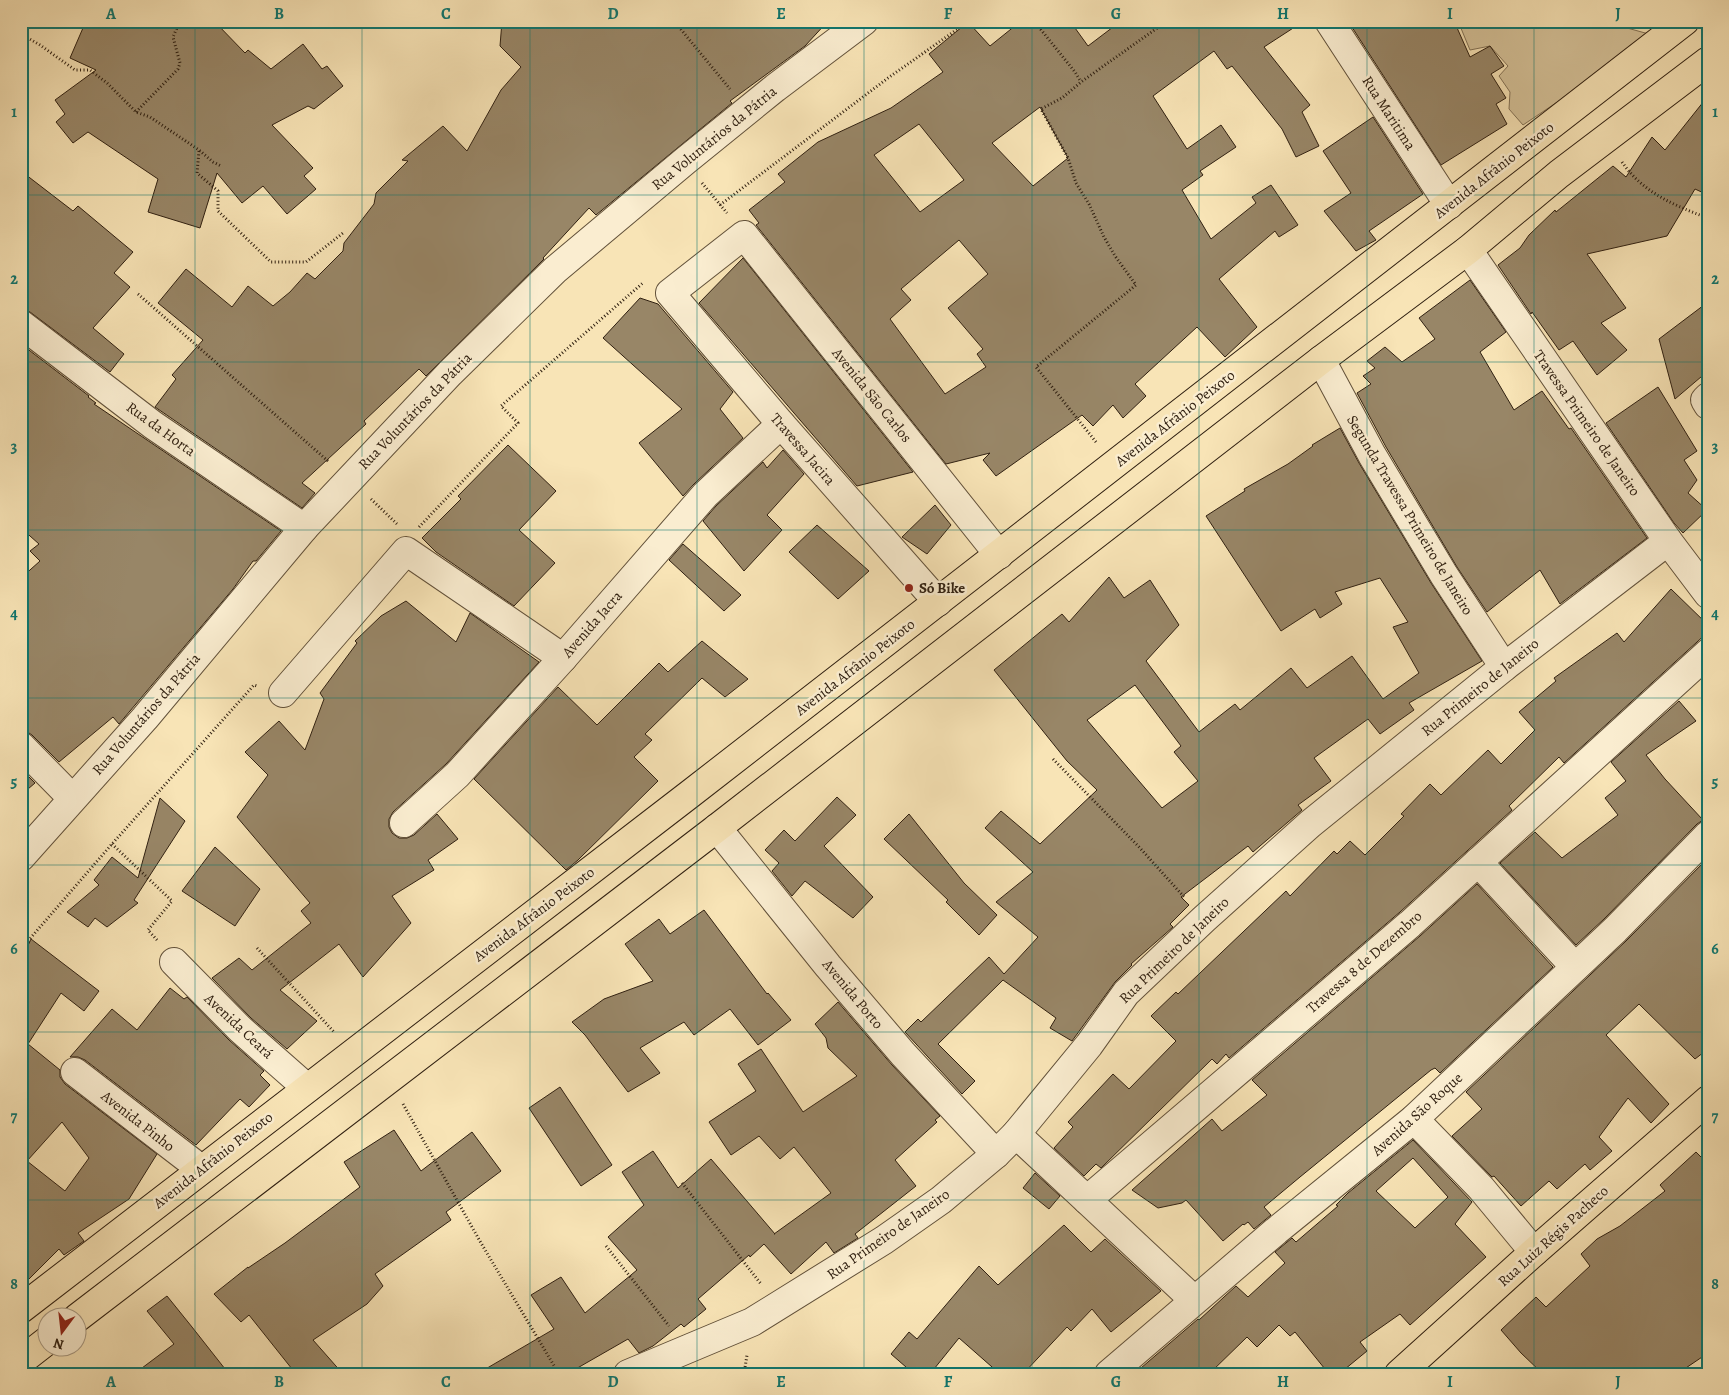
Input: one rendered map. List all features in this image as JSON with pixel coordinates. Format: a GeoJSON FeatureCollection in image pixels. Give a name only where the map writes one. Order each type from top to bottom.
{"type":"FeatureCollection","features":[{"type":"Feature","properties":{"kind":"main road","name":"Avenida Afrânio Peixoto"},"geometry":{"type":"LineString","coordinates":[[21,1308],[999,555],[1686,21]]}},
{"type":"Feature","properties":{"kind":"main road"},"geometry":{"type":"LineString","coordinates":[[88,1310],[717,828],[1321,360],[1468,250],[1559,174],[1708,61]]}},
{"type":"Feature","properties":{"kind":"main road","name":"Rua Luiz Régis Pacheco"},"geometry":{"type":"LineString","coordinates":[[1400,1374],[1534,1252],[1708,1100]]}},
{"type":"Feature","properties":{"kind":"main road"},"geometry":{"type":"LineString","coordinates":[[21,1361],[38,1348]]}},
{"type":"Feature","properties":{"kind":"street","name":"Rua Voluntários da Pátria"},"geometry":{"type":"LineString","coordinates":[[21,857],[145,718],[304,528],[450,373],[555,270],[748,110],[864,21]]}},
{"type":"Feature","properties":{"kind":"street","name":"Rua Maritima"},"geometry":{"type":"LineString","coordinates":[[1329,21],[1449,205]]}},
{"type":"Feature","properties":{"kind":"street"},"geometry":{"type":"LineString","coordinates":[[670,293],[744,235]]}},
{"type":"Feature","properties":{"kind":"street","name":"Avenida São Carlos"},"geometry":{"type":"LineString","coordinates":[[744,235],[999,555]]}},
{"type":"Feature","properties":{"kind":"street","name":"Travessa Primeiro de Janeiro"},"geometry":{"type":"LineString","coordinates":[[1468,250],[1668,541],[1698,562],[1708,594]]}},
{"type":"Feature","properties":{"kind":"street","name":"Travessa Jacira"},"geometry":{"type":"LineString","coordinates":[[670,293],[781,424],[938,602]]}},
{"type":"Feature","properties":{"kind":"street","name":"Rua da Horta"},"geometry":{"type":"LineString","coordinates":[[21,324],[153,425],[304,528]]}},
{"type":"Feature","properties":{"kind":"street","name":"Segunda Travessa Primeiro de Janeiro"},"geometry":{"type":"LineString","coordinates":[[1321,360],[1372,455],[1444,575],[1504,667]]}},
{"type":"Feature","properties":{"kind":"street"},"geometry":{"type":"LineString","coordinates":[[1708,397],[1705,400],[1708,405]]}},
{"type":"Feature","properties":{"kind":"street","name":"Avenida Jacra"},"geometry":{"type":"LineString","coordinates":[[404,823],[457,775],[563,658],[705,495],[781,424]]}},
{"type":"Feature","properties":{"kind":"street","name":"Rua Primeiro de Janeiro"},"geometry":{"type":"LineString","coordinates":[[628,1374],[752,1322],[884,1240],[941,1200],[996,1154],[1016,1134],[1089,1045],[1126,993],[1204,919],[1310,824],[1504,667],[1668,541]]}},
{"type":"Feature","properties":{"kind":"street"},"geometry":{"type":"LineString","coordinates":[[284,693],[408,544],[500,614],[563,658]]}},
{"type":"Feature","properties":{"kind":"street","name":"Travessa 8 de Dezembro"},"geometry":{"type":"LineString","coordinates":[[1087,1200],[1402,930],[1708,653]]}},
{"type":"Feature","properties":{"kind":"street"},"geometry":{"type":"LineString","coordinates":[[21,746],[72,798]]}},
{"type":"Feature","properties":{"kind":"street","name":"Avenida Porto"},"geometry":{"type":"LineString","coordinates":[[717,828],[828,966],[903,1054],[996,1154]]}},
{"type":"Feature","properties":{"kind":"street","name":"Avenida São Roque"},"geometry":{"type":"LineString","coordinates":[[1109,1374],[1194,1300],[1414,1119],[1615,930],[1708,836]]}},
{"type":"Feature","properties":{"kind":"street"},"geometry":{"type":"LineString","coordinates":[[1478,862],[1575,967]]}},
{"type":"Feature","properties":{"kind":"street","name":"Avenida Ceará"},"geometry":{"type":"LineString","coordinates":[[174,962],[240,1029],[307,1088]]}},
{"type":"Feature","properties":{"kind":"street","name":"Avenida Pinho"},"geometry":{"type":"LineString","coordinates":[[76,1072],[201,1169]]}},
{"type":"Feature","properties":{"kind":"street"},"geometry":{"type":"LineString","coordinates":[[1414,1119],[1481,1188],[1534,1252]]}},
{"type":"Feature","properties":{"kind":"street"},"geometry":{"type":"LineString","coordinates":[[1016,1134],[1194,1300]]}},
{"type":"Feature","properties":{"kind":"path"},"geometry":{"type":"LineString","coordinates":[[136,112],[178,69],[180,63],[173,37],[180,21]]}},
{"type":"Feature","properties":{"kind":"path"},"geometry":{"type":"LineString","coordinates":[[674,21],[748,110]]}},
{"type":"Feature","properties":{"kind":"path"},"geometry":{"type":"LineString","coordinates":[[720,205],[888,78],[969,21]]}},
{"type":"Feature","properties":{"kind":"path"},"geometry":{"type":"LineString","coordinates":[[1034,21],[1081,82]]}},
{"type":"Feature","properties":{"kind":"path"},"geometry":{"type":"LineString","coordinates":[[1115,465],[1036,367],[1136,285],[1114,256],[1089,204],[1076,183],[1068,158],[1041,109],[1062,98],[1081,82],[1167,21]]}},
{"type":"Feature","properties":{"kind":"path"},"geometry":{"type":"LineString","coordinates":[[21,34],[75,70],[90,70],[107,83],[136,112],[150,117],[221,166]]}},
{"type":"Feature","properties":{"kind":"path"},"geometry":{"type":"LineString","coordinates":[[1607,138],[1625,167],[1646,188],[1675,206],[1708,218]]}},
{"type":"Feature","properties":{"kind":"path"},"geometry":{"type":"LineString","coordinates":[[199,150],[197,172],[218,191],[218,211],[271,262],[306,262],[343,233]]}},
{"type":"Feature","properties":{"kind":"path"},"geometry":{"type":"LineString","coordinates":[[685,161],[744,235]]}},
{"type":"Feature","properties":{"kind":"path"},"geometry":{"type":"LineString","coordinates":[[138,294],[350,480],[408,544],[518,423],[501,406],[644,282],[670,293]]}},
{"type":"Feature","properties":{"kind":"path"},"geometry":{"type":"LineString","coordinates":[[21,949],[254,685],[284,693]]}},
{"type":"Feature","properties":{"kind":"path"},"geometry":{"type":"LineString","coordinates":[[1053,759],[1140,848],[1204,919]]}},
{"type":"Feature","properties":{"kind":"path"},"geometry":{"type":"LineString","coordinates":[[112,844],[172,900],[148,930],[174,962]]}},
{"type":"Feature","properties":{"kind":"path"},"geometry":{"type":"LineString","coordinates":[[257,948],[353,1052]]}},
{"type":"Feature","properties":{"kind":"path"},"geometry":{"type":"LineString","coordinates":[[389,1078],[481,1243],[560,1374]]}},
{"type":"Feature","properties":{"kind":"path"},"geometry":{"type":"LineString","coordinates":[[682,1183],[778,1306]]}},
{"type":"Feature","properties":{"kind":"path"},"geometry":{"type":"LineString","coordinates":[[606,1246],[687,1350]]}},
{"type":"Feature","properties":{"kind":"shaded area"},"geometry":{"type":"Polygon","coordinates":[[[1458,21],[1602,21],[1656,36],[1523,125],[1509,109],[1510,92],[1499,76],[1508,66],[1490,46],[1470,50],[1458,21]]]}},
{"type":"Feature","properties":{"kind":"building"},"geometry":{"type":"Polygon","coordinates":[[[86,21],[214,21],[245,53],[248,50],[271,69],[303,44],[322,69],[327,66],[343,86],[314,109],[308,106],[272,125],[313,168],[304,176],[316,189],[287,214],[263,186],[242,203],[217,173],[200,228],[148,212],[158,179],[88,132],[73,143],[56,122],[65,114],[55,100],[96,70],[70,58],[86,21]]]}},
{"type":"Feature","properties":{"kind":"building"},"geometry":{"type":"Polygon","coordinates":[[[502,21],[828,21],[805,46],[730,101],[732,103],[596,215],[589,208],[544,259],[426,376],[419,369],[364,421],[366,424],[302,483],[315,493],[302,508],[155,407],[176,379],[172,375],[203,340],[158,303],[186,269],[232,307],[248,286],[273,306],[290,292],[307,273],[315,279],[343,251],[344,243],[374,204],[376,193],[408,161],[402,160],[443,126],[467,151],[501,90],[521,67],[500,46],[502,21]]]}},
{"type":"Feature","properties":{"kind":"building"},"geometry":{"type":"Polygon","coordinates":[[[1021,21],[1070,21],[1088,46],[1121,21],[1304,21],[1264,47],[1310,105],[1302,112],[1319,146],[1296,157],[1282,129],[1232,66],[1227,69],[1214,51],[1153,96],[1187,149],[1221,125],[1236,147],[1200,171],[1203,175],[1182,190],[1211,239],[1256,203],[1252,197],[1271,185],[1298,225],[1279,237],[1275,231],[1219,279],[1257,327],[1225,357],[1197,327],[1135,384],[1146,396],[1123,418],[1113,405],[1093,426],[1082,415],[996,476],[983,460],[990,453],[946,464],[756,225],[759,223],[749,210],[785,182],[778,174],[818,142],[891,108],[943,72],[929,54],[968,22],[990,46],[1021,21]],[[1040,107],[992,143],[1033,186],[1068,158],[1040,107]],[[919,124],[874,155],[920,212],[964,180],[919,124]],[[959,240],[901,289],[911,300],[890,319],[945,394],[986,367],[977,354],[983,349],[948,308],[988,274],[959,240]]]}},
{"type":"Feature","properties":{"kind":"building"},"geometry":{"type":"Polygon","coordinates":[[[1348,21],[1454,21],[1470,57],[1490,46],[1504,66],[1491,74],[1506,98],[1496,104],[1507,124],[1441,165],[1348,21]]]}},
{"type":"Feature","properties":{"kind":"building"},"geometry":{"type":"Polygon","coordinates":[[[1708,96],[1708,195],[1695,189],[1667,236],[1587,254],[1626,308],[1601,323],[1627,350],[1597,375],[1573,341],[1559,350],[1532,312],[1531,314],[1498,265],[1520,248],[1529,235],[1555,210],[1556,212],[1613,166],[1626,177],[1652,137],[1665,150],[1708,96]]]}},
{"type":"Feature","properties":{"kind":"building"},"geometry":{"type":"Polygon","coordinates":[[[1373,117],[1423,194],[1369,231],[1376,240],[1356,251],[1324,211],[1351,193],[1323,151],[1373,117]]]}},
{"type":"Feature","properties":{"kind":"building"},"geometry":{"type":"Polygon","coordinates":[[[21,171],[73,211],[78,206],[133,252],[114,273],[130,287],[93,328],[124,354],[110,372],[30,312],[21,309],[21,171]]]}},
{"type":"Feature","properties":{"kind":"building"},"geometry":{"type":"Polygon","coordinates":[[[743,258],[913,472],[857,486],[699,303],[743,258]]]}},
{"type":"Feature","properties":{"kind":"building"},"geometry":{"type":"Polygon","coordinates":[[[1470,280],[1506,332],[1480,352],[1514,410],[1542,391],[1569,429],[1571,428],[1647,538],[1560,604],[1540,570],[1487,612],[1457,567],[1386,447],[1357,393],[1371,384],[1363,376],[1375,368],[1367,361],[1385,347],[1402,362],[1435,339],[1419,318],[1470,280]]]}},
{"type":"Feature","properties":{"kind":"building"},"geometry":{"type":"Polygon","coordinates":[[[640,298],[658,304],[733,392],[720,409],[743,438],[683,496],[639,443],[682,409],[603,338],[640,298]]]}},
{"type":"Feature","properties":{"kind":"building"},"geometry":{"type":"Polygon","coordinates":[[[1708,302],[1708,371],[1675,399],[1659,339],[1708,302]]]}},
{"type":"Feature","properties":{"kind":"building"},"geometry":{"type":"Polygon","coordinates":[[[21,344],[89,396],[96,403],[94,404],[281,531],[256,561],[253,561],[233,589],[119,724],[113,717],[59,762],[32,735],[26,731],[21,731],[21,578],[40,561],[30,551],[39,544],[21,528],[21,344]]]}},
{"type":"Feature","properties":{"kind":"building"},"geometry":{"type":"Polygon","coordinates":[[[1658,387],[1697,451],[1684,460],[1697,480],[1688,493],[1707,510],[1683,533],[1674,523],[1606,423],[1658,387]]]}},
{"type":"Feature","properties":{"kind":"building"},"geometry":{"type":"Polygon","coordinates":[[[1340,428],[1431,583],[1482,661],[1409,703],[1414,710],[1380,734],[1368,719],[1314,758],[1331,781],[1298,805],[1302,810],[1253,852],[1248,846],[1181,897],[1189,905],[1170,924],[1173,927],[1131,964],[1115,982],[1072,1041],[1050,1028],[1056,1018],[1003,980],[938,1044],[975,1081],[962,1094],[905,1032],[918,1019],[921,1022],[989,957],[1004,974],[1038,937],[996,902],[1033,872],[985,828],[1001,811],[1040,844],[1097,790],[1067,761],[994,670],[1062,614],[1069,622],[1109,577],[1124,598],[1150,580],[1179,625],[1146,661],[1199,732],[1235,704],[1240,710],[1291,668],[1307,688],[1352,656],[1383,699],[1419,673],[1393,627],[1408,622],[1380,578],[1335,592],[1342,604],[1320,618],[1315,609],[1281,631],[1206,516],[1245,491],[1244,489],[1288,464],[1312,445],[1340,428]],[[1135,685],[1087,720],[1162,808],[1198,781],[1174,752],[1181,746],[1135,685]]]}},
{"type":"Feature","properties":{"kind":"building"},"geometry":{"type":"Polygon","coordinates":[[[508,445],[556,491],[519,530],[555,563],[514,606],[436,552],[422,538],[461,499],[458,496],[508,445]]]}},
{"type":"Feature","properties":{"kind":"building"},"geometry":{"type":"Polygon","coordinates":[[[783,450],[804,474],[767,515],[782,530],[744,571],[703,521],[716,506],[763,462],[767,468],[783,450]]]}},
{"type":"Feature","properties":{"kind":"building"},"geometry":{"type":"Polygon","coordinates":[[[935,505],[951,525],[927,554],[902,537],[935,505]]]}},
{"type":"Feature","properties":{"kind":"building"},"geometry":{"type":"Polygon","coordinates":[[[817,525],[869,571],[838,599],[789,552],[817,525]]]}},
{"type":"Feature","properties":{"kind":"building"},"geometry":{"type":"Polygon","coordinates":[[[683,544],[741,595],[724,611],[669,560],[683,544]]]}},
{"type":"Feature","properties":{"kind":"building"},"geometry":{"type":"Polygon","coordinates":[[[1671,589],[1708,625],[1708,632],[1564,763],[1559,757],[1509,806],[1512,810],[1400,912],[1229,1058],[1226,1054],[1217,1064],[1212,1059],[1101,1168],[1096,1164],[1084,1176],[1054,1148],[1073,1127],[1068,1122],[1113,1074],[1129,1089],[1176,1041],[1151,1016],[1176,992],[1178,994],[1286,891],[1290,896],[1334,851],[1337,854],[1350,841],[1365,855],[1404,816],[1401,814],[1430,784],[1441,795],[1488,750],[1501,764],[1535,730],[1519,712],[1556,681],[1554,678],[1617,633],[1624,642],[1671,589]]]}},
{"type":"Feature","properties":{"kind":"building"},"geometry":{"type":"Polygon","coordinates":[[[406,601],[456,642],[470,613],[539,662],[446,764],[393,812],[389,819],[389,827],[392,833],[399,838],[407,838],[414,835],[437,814],[458,839],[428,860],[434,870],[392,896],[411,923],[363,977],[339,944],[280,990],[317,1021],[287,1049],[251,1018],[212,978],[239,958],[252,970],[311,923],[301,911],[310,903],[237,817],[268,775],[245,752],[279,721],[305,750],[324,699],[320,693],[357,643],[355,641],[381,616],[406,601]]]}},
{"type":"Feature","properties":{"kind":"building"},"geometry":{"type":"Polygon","coordinates":[[[702,641],[748,679],[725,697],[702,678],[645,734],[652,740],[634,757],[658,781],[566,870],[474,779],[558,687],[597,725],[659,663],[668,672],[702,641]]]}},
{"type":"Feature","properties":{"kind":"building"},"geometry":{"type":"Polygon","coordinates":[[[1679,701],[1696,721],[1646,755],[1665,779],[1703,820],[1576,945],[1500,863],[1535,832],[1562,858],[1618,815],[1605,798],[1626,781],[1611,762],[1679,701]]]}},
{"type":"Feature","properties":{"kind":"building"},"geometry":{"type":"Polygon","coordinates":[[[21,769],[35,783],[21,795],[21,769]]]}},
{"type":"Feature","properties":{"kind":"building"},"geometry":{"type":"Polygon","coordinates":[[[837,797],[856,815],[824,846],[873,897],[853,918],[805,881],[792,896],[772,871],[779,863],[765,850],[784,830],[795,841],[837,797]]]}},
{"type":"Feature","properties":{"kind":"building"},"geometry":{"type":"Polygon","coordinates":[[[160,798],[185,821],[134,900],[138,903],[107,927],[95,918],[88,927],[67,912],[99,885],[94,880],[112,857],[138,878],[160,798]]]}},
{"type":"Feature","properties":{"kind":"building"},"geometry":{"type":"Polygon","coordinates":[[[909,814],[964,883],[997,915],[979,935],[946,902],[948,900],[884,839],[909,814]]]}},
{"type":"Feature","properties":{"kind":"building"},"geometry":{"type":"Polygon","coordinates":[[[215,847],[260,889],[235,926],[182,891],[215,847]]]}},
{"type":"Feature","properties":{"kind":"building"},"geometry":{"type":"Polygon","coordinates":[[[1708,858],[1708,1049],[1695,1059],[1639,1004],[1606,1035],[1669,1104],[1651,1123],[1628,1098],[1599,1137],[1612,1151],[1590,1170],[1585,1164],[1557,1189],[1549,1181],[1521,1206],[1494,1176],[1492,1177],[1452,1136],[1482,1109],[1466,1092],[1626,941],[1708,858]]]}},
{"type":"Feature","properties":{"kind":"building"},"geometry":{"type":"Polygon","coordinates":[[[1477,884],[1553,967],[1440,1073],[1435,1068],[1431,1070],[1264,1207],[1271,1215],[1254,1229],[1248,1222],[1223,1241],[1186,1200],[1182,1203],[1158,1208],[1132,1190],[1212,1119],[1222,1131],[1267,1095],[1252,1080],[1420,936],[1477,884]]]}},
{"type":"Feature","properties":{"kind":"building"},"geometry":{"type":"Polygon","coordinates":[[[704,910],[767,994],[791,1020],[758,1045],[730,1009],[694,1035],[684,1022],[640,1048],[660,1073],[628,1092],[585,1035],[572,1022],[604,999],[653,981],[625,944],[659,919],[670,934],[704,910]]]}},
{"type":"Feature","properties":{"kind":"building"},"geometry":{"type":"Polygon","coordinates":[[[31,939],[99,991],[84,1011],[61,993],[28,1044],[60,1070],[60,1077],[65,1084],[157,1154],[129,1199],[78,1233],[84,1241],[64,1255],[59,1249],[21,1287],[21,961],[31,939]],[[62,1122],[27,1161],[65,1191],[89,1158],[62,1122]]]}},
{"type":"Feature","properties":{"kind":"building"},"geometry":{"type":"Polygon","coordinates":[[[170,988],[184,999],[187,997],[229,1040],[264,1071],[260,1075],[270,1085],[249,1107],[240,1099],[196,1145],[85,1060],[78,1057],[70,1057],[112,1009],[137,1030],[170,988]]]}},
{"type":"Feature","properties":{"kind":"building"},"geometry":{"type":"Polygon","coordinates":[[[838,1002],[892,1065],[940,1116],[935,1120],[937,1122],[895,1160],[916,1186],[855,1234],[858,1238],[834,1253],[826,1242],[791,1274],[764,1244],[698,1299],[706,1309],[684,1327],[681,1324],[653,1346],[639,1353],[628,1339],[567,1374],[477,1374],[554,1329],[531,1295],[561,1277],[585,1313],[637,1270],[608,1237],[644,1205],[622,1172],[653,1151],[678,1188],[711,1159],[775,1234],[831,1193],[794,1147],[780,1159],[759,1136],[731,1155],[709,1122],[756,1091],[738,1064],[761,1049],[803,1112],[857,1076],[828,1048],[826,1038],[815,1024],[838,1002]]]}},
{"type":"Feature","properties":{"kind":"building"},"geometry":{"type":"Polygon","coordinates":[[[560,1087],[612,1165],[581,1186],[529,1108],[560,1087]]]}},
{"type":"Feature","properties":{"kind":"building"},"geometry":{"type":"Polygon","coordinates":[[[394,1130],[421,1171],[472,1132],[501,1171],[446,1212],[451,1220],[375,1274],[383,1286],[367,1304],[313,1340],[343,1374],[296,1374],[249,1315],[241,1322],[214,1294],[248,1267],[285,1243],[360,1187],[344,1162],[394,1130]]]}},
{"type":"Feature","properties":{"kind":"building"},"geometry":{"type":"Polygon","coordinates":[[[1413,1140],[1472,1202],[1455,1224],[1486,1257],[1410,1325],[1400,1314],[1360,1342],[1367,1351],[1339,1374],[1329,1374],[1295,1332],[1290,1336],[1279,1325],[1257,1347],[1247,1337],[1209,1374],[1134,1374],[1199,1320],[1236,1286],[1248,1297],[1285,1263],[1275,1252],[1292,1238],[1296,1242],[1338,1206],[1336,1205],[1413,1140]],[[1413,1158],[1376,1191],[1415,1228],[1448,1197],[1413,1158]]]}},
{"type":"Feature","properties":{"kind":"building"},"geometry":{"type":"Polygon","coordinates":[[[1696,1152],[1708,1164],[1708,1353],[1677,1374],[1543,1374],[1501,1330],[1536,1297],[1546,1307],[1590,1266],[1581,1254],[1597,1239],[1620,1226],[1665,1191],[1660,1185],[1696,1152]]]}},
{"type":"Feature","properties":{"kind":"building"},"geometry":{"type":"Polygon","coordinates":[[[1035,1173],[1060,1196],[1049,1209],[1023,1188],[1035,1173]]]}},
{"type":"Feature","properties":{"kind":"building"},"geometry":{"type":"Polygon","coordinates":[[[1064,1225],[1091,1252],[1105,1239],[1161,1291],[1111,1332],[1092,1309],[1071,1331],[1067,1327],[1023,1374],[1000,1374],[959,1338],[930,1374],[914,1374],[891,1354],[909,1332],[917,1339],[979,1266],[998,1285],[1064,1225]]]}},
{"type":"Feature","properties":{"kind":"building"},"geometry":{"type":"Polygon","coordinates":[[[167,1296],[229,1374],[134,1374],[174,1344],[147,1311],[167,1296]]]}},
{"type":"Feature","properties":{"kind":"place","name":"Só Bike"},"geometry":{"type":"Point","coordinates":[909,588]}}]}
